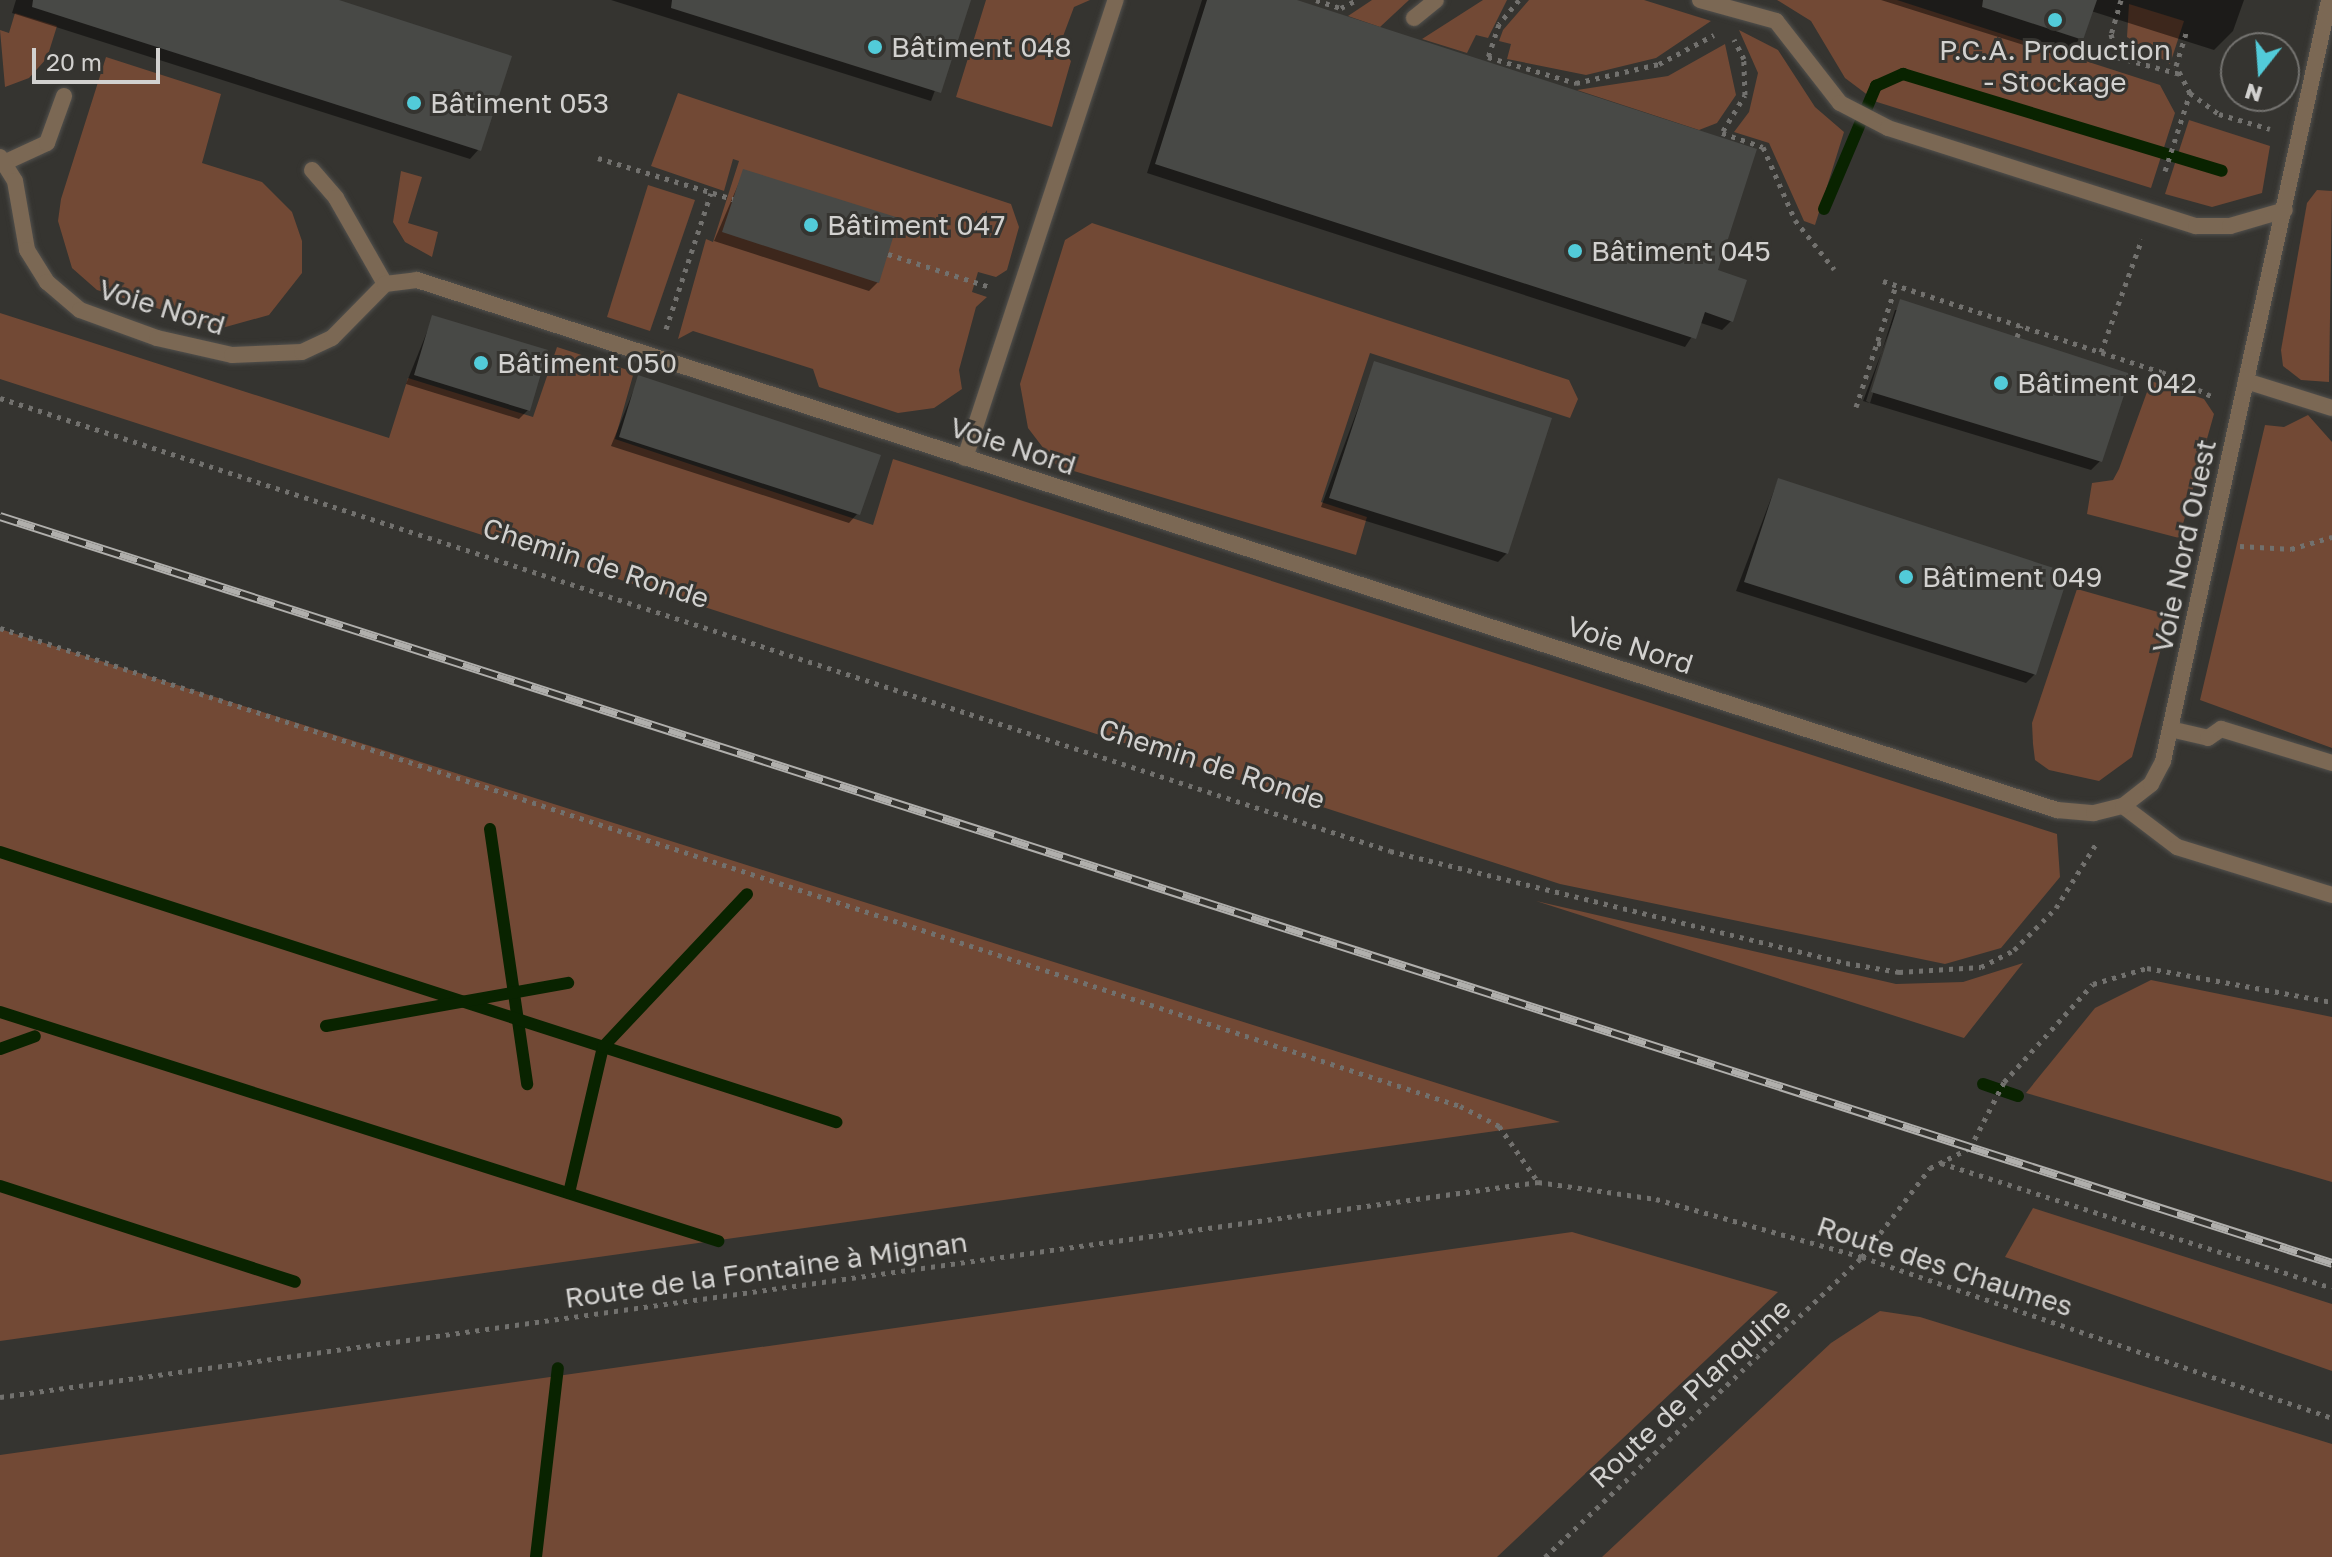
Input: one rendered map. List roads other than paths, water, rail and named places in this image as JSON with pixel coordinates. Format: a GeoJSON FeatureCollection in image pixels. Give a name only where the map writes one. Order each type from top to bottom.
{"type":"FeatureCollection","features":[{"type":"Feature","properties":{"kind":"street"},"geometry":{"type":"LineString","coordinates":[[965,458],[1116,0]]}},
{"type":"Feature","properties":{"kind":"street"},"geometry":{"type":"LineString","coordinates":[[1414,18],[1436,0]]}},
{"type":"Feature","properties":{"kind":"street"},"geometry":{"type":"LineString","coordinates":[[1700,0],[1776,21],[1859,115],[2196,226],[2214,229],[2285,210]]}},
{"type":"Feature","properties":{"kind":"street","name":"Voie Nord Ouest"},"geometry":{"type":"LineString","coordinates":[[2123,806],[2159,774],[2329,0]]}},
{"type":"Feature","properties":{"kind":"street"},"geometry":{"type":"LineString","coordinates":[[4,159],[47,143],[64,96]]}},
{"type":"Feature","properties":{"kind":"street","name":"Voie Nord"},"geometry":{"type":"LineString","coordinates":[[4,159],[27,250],[47,282],[80,310],[128,329],[232,355],[302,352],[332,338],[385,284],[417,280],[2057,810],[2123,806]]}},
{"type":"Feature","properties":{"kind":"street"},"geometry":{"type":"LineString","coordinates":[[312,170],[336,198],[385,284]]}},
{"type":"Feature","properties":{"kind":"street"},"geometry":{"type":"LineString","coordinates":[[2246,381],[2332,408]]}},
{"type":"Feature","properties":{"kind":"street"},"geometry":{"type":"LineString","coordinates":[[2170,729],[2208,738],[2221,729],[2332,763]]}},
{"type":"Feature","properties":{"kind":"street"},"geometry":{"type":"LineString","coordinates":[[2123,806],[2177,847],[2332,895]]}},
{"type":"Feature","properties":{"kind":"waterway"},"geometry":{"type":"LineString","coordinates":[[1824,209],[1876,86],[1903,74],[2222,171]]}},
{"type":"Feature","properties":{"kind":"waterway"},"geometry":{"type":"LineString","coordinates":[[490,829],[527,1084]]}},
{"type":"Feature","properties":{"kind":"waterway"},"geometry":{"type":"LineString","coordinates":[[0,852],[836,1122]]}},
{"type":"Feature","properties":{"kind":"waterway"},"geometry":{"type":"LineString","coordinates":[[569,1193],[603,1047],[747,894]]}},
{"type":"Feature","properties":{"kind":"waterway"},"geometry":{"type":"LineString","coordinates":[[326,1026],[568,983]]}},
{"type":"Feature","properties":{"kind":"waterway"},"geometry":{"type":"LineString","coordinates":[[0,1012],[718,1241]]}},
{"type":"Feature","properties":{"kind":"waterway"},"geometry":{"type":"LineString","coordinates":[[0,1049],[35,1036]]}},
{"type":"Feature","properties":{"kind":"waterway"},"geometry":{"type":"LineString","coordinates":[[1983,1084],[2018,1096]]}},
{"type":"Feature","properties":{"kind":"waterway"},"geometry":{"type":"LineString","coordinates":[[0,1186],[295,1282]]}},
{"type":"Feature","properties":{"kind":"waterway"},"geometry":{"type":"LineString","coordinates":[[536,1557],[558,1368]]}},
{"type":"Feature","properties":{"kind":"railway"},"geometry":{"type":"LineString","coordinates":[[0,516],[2332,1263]]}},
{"type":"Feature","properties":{"kind":"place","name":"P.C.A. Production - Stockage"},"geometry":{"type":"Point","coordinates":[2055,20]}},
{"type":"Feature","properties":{"kind":"place","name":"Bâtiment 048"},"geometry":{"type":"Point","coordinates":[875,47]}},
{"type":"Feature","properties":{"kind":"place","name":"Bâtiment 053"},"geometry":{"type":"Point","coordinates":[414,103]}},
{"type":"Feature","properties":{"kind":"place","name":"Bâtiment 047"},"geometry":{"type":"Point","coordinates":[811,225]}},
{"type":"Feature","properties":{"kind":"place","name":"Bâtiment 045"},"geometry":{"type":"Point","coordinates":[1575,251]}},
{"type":"Feature","properties":{"kind":"place","name":"Bâtiment 050"},"geometry":{"type":"Point","coordinates":[481,363]}},
{"type":"Feature","properties":{"kind":"place","name":"Bâtiment 042"},"geometry":{"type":"Point","coordinates":[2001,383]}},
{"type":"Feature","properties":{"kind":"place","name":"Bâtiment 049"},"geometry":{"type":"Point","coordinates":[1906,577]}}]}
